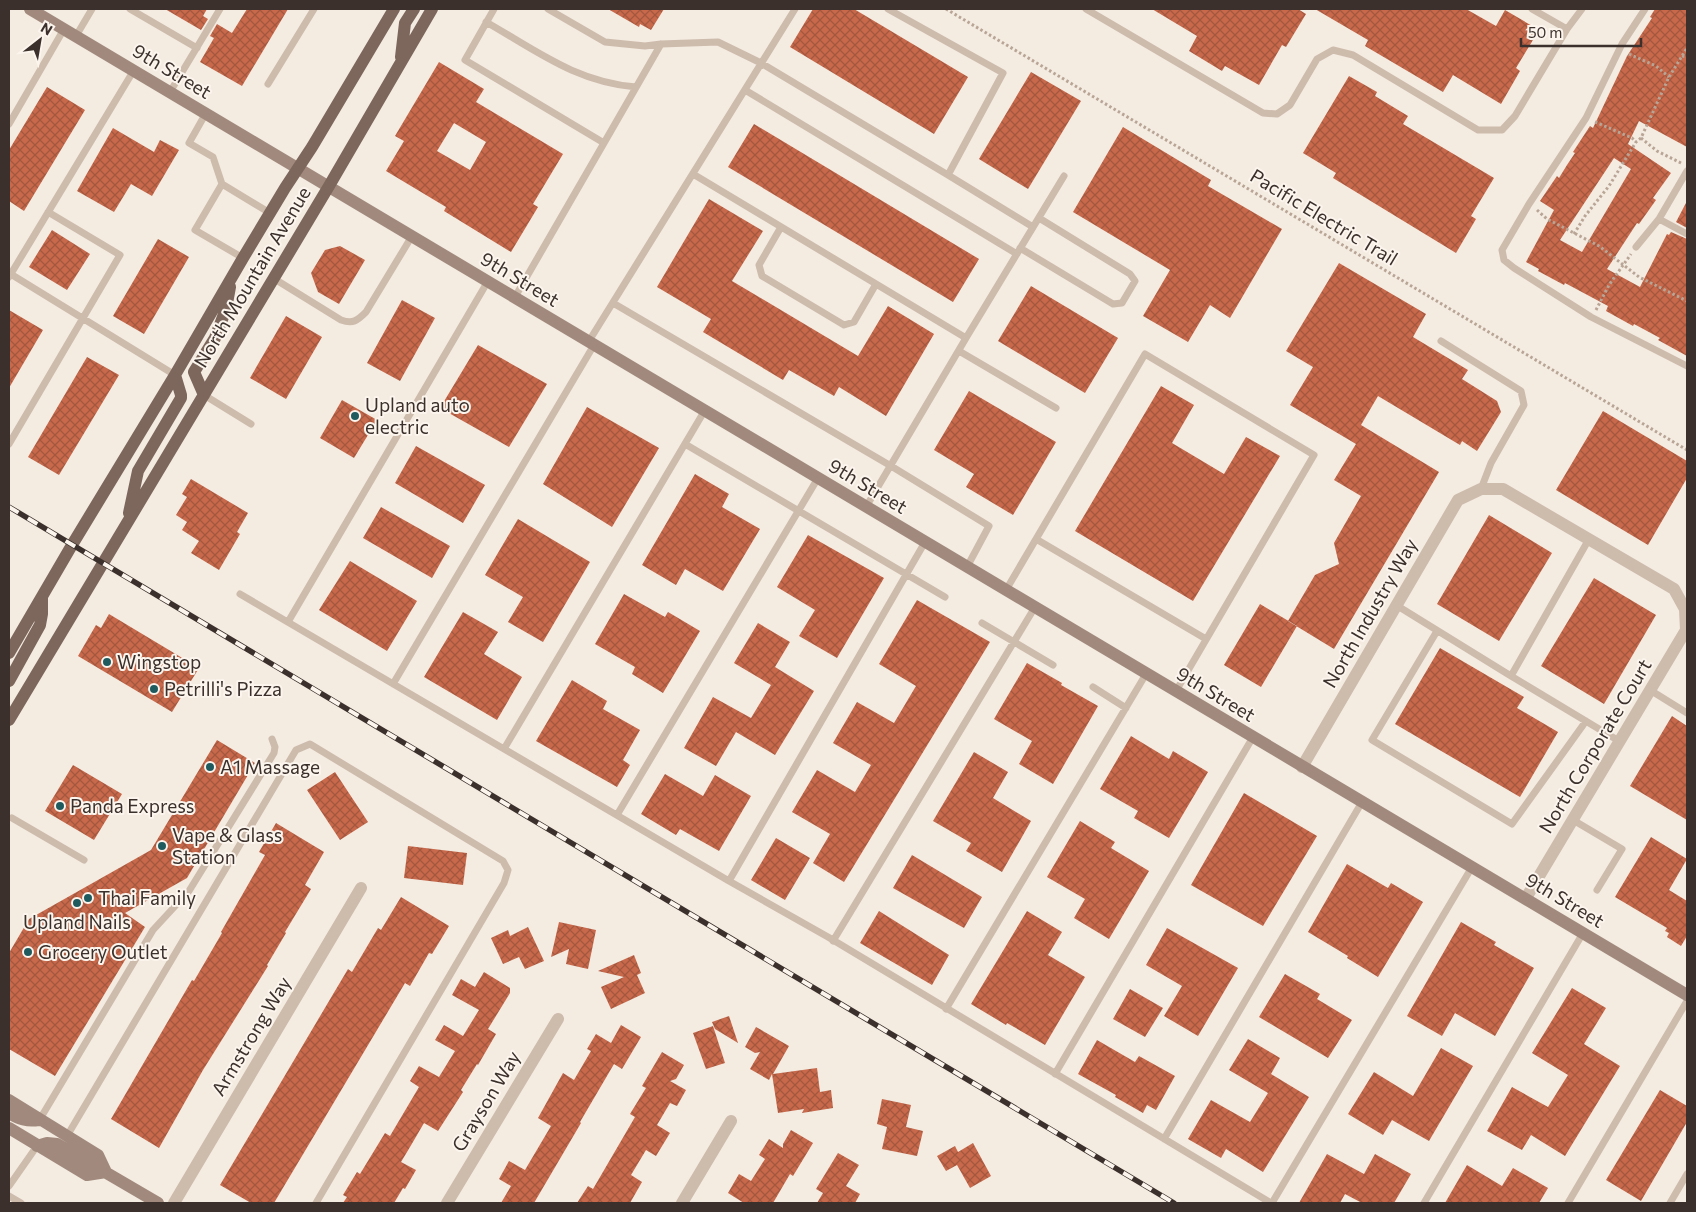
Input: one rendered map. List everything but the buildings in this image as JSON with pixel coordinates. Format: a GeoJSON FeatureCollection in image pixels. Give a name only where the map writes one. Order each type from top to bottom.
{"type":"FeatureCollection","features":[{"type":"Feature","properties":{"kind":"main road","name":"North Mountain Avenue"},"geometry":{"type":"LineString","coordinates":[[9,653],[42,594],[394,9]]}},
{"type":"Feature","properties":{"kind":"main road"},"geometry":{"type":"LineString","coordinates":[[400,62],[405,23],[414,9]]}},
{"type":"Feature","properties":{"kind":"main road","name":"North Mountain Avenue"},"geometry":{"type":"LineString","coordinates":[[9,720],[329,186],[432,9]]}},
{"type":"Feature","properties":{"kind":"main road"},"geometry":{"type":"LineString","coordinates":[[204,395],[194,372],[215,338],[226,309],[232,277]]}},
{"type":"Feature","properties":{"kind":"main road"},"geometry":{"type":"LineString","coordinates":[[127,523],[138,471],[181,398],[175,375]]}},
{"type":"Feature","properties":{"kind":"main road"},"geometry":{"type":"LineString","coordinates":[[9,681],[40,625],[42,594]]}},
{"type":"Feature","properties":{"kind":"street","name":"9th Street"},"geometry":{"type":"LineString","coordinates":[[30,9],[1687,995]]}},
{"type":"Feature","properties":{"kind":"street"},"geometry":{"type":"LineString","coordinates":[[1481,489],[1503,489],[1589,539]]}},
{"type":"Feature","properties":{"kind":"street","name":"North Industry Way"},"geometry":{"type":"LineString","coordinates":[[1302,767],[1458,500],[1481,489]]}},
{"type":"Feature","properties":{"kind":"street","name":"North Corporate Court"},"geometry":{"type":"LineString","coordinates":[[1526,898],[1686,630],[1685,609],[1674,589],[1589,539]]}},
{"type":"Feature","properties":{"kind":"street","name":"Armstrong Way"},"geometry":{"type":"LineString","coordinates":[[174,1203],[361,888]]}},
{"type":"Feature","properties":{"kind":"street","name":"Grayson Way"},"geometry":{"type":"LineString","coordinates":[[447,1203],[558,1019]]}},
{"type":"Feature","properties":{"kind":"street"},"geometry":{"type":"LineString","coordinates":[[9,1100],[98,1155],[106,1172],[158,1203]]}},
{"type":"Feature","properties":{"kind":"street"},"geometry":{"type":"LineString","coordinates":[[9,1113],[30,1122],[40,1119]]}},
{"type":"Feature","properties":{"kind":"street"},"geometry":{"type":"LineString","coordinates":[[682,1203],[731,1121]]}},
{"type":"Feature","properties":{"kind":"street"},"geometry":{"type":"LineString","coordinates":[[9,1128],[87,1175],[106,1172]]}},
{"type":"Feature","properties":{"kind":"lane"},"geometry":{"type":"LineString","coordinates":[[76,36],[92,9]]}},
{"type":"Feature","properties":{"kind":"lane"},"geometry":{"type":"LineString","coordinates":[[130,9],[197,48]]}},
{"type":"Feature","properties":{"kind":"lane"},"geometry":{"type":"LineString","coordinates":[[170,92],[220,9]]}},
{"type":"Feature","properties":{"kind":"lane"},"geometry":{"type":"LineString","coordinates":[[268,84],[314,9]]}},
{"type":"Feature","properties":{"kind":"lane"},"geometry":{"type":"LineString","coordinates":[[494,9],[465,60],[604,143]]}},
{"type":"Feature","properties":{"kind":"lane"},"geometry":{"type":"LineString","coordinates":[[548,9],[605,42],[645,46],[718,42],[761,63],[1033,228]]}},
{"type":"Feature","properties":{"kind":"lane"},"geometry":{"type":"LineString","coordinates":[[393,684],[592,343],[613,303],[795,9]]}},
{"type":"Feature","properties":{"kind":"lane"},"geometry":{"type":"LineString","coordinates":[[888,9],[1003,73],[948,176]]}},
{"type":"Feature","properties":{"kind":"lane"},"geometry":{"type":"LineString","coordinates":[[1086,9],[1263,113],[1277,114],[1290,104],[1317,59],[1333,50],[1353,55],[1478,130],[1502,130],[1515,116],[1567,30],[1582,9]]}},
{"type":"Feature","properties":{"kind":"lane"},"geometry":{"type":"LineString","coordinates":[[1532,9],[1567,30]]}},
{"type":"Feature","properties":{"kind":"lane"},"geometry":{"type":"LineString","coordinates":[[1645,9],[1619,49],[1586,118],[1528,204],[1502,250],[1504,260],[1591,317],[1687,366]]}},
{"type":"Feature","properties":{"kind":"lane"},"geometry":{"type":"LineString","coordinates":[[486,22],[574,73],[616,86],[636,87]]}},
{"type":"Feature","properties":{"kind":"lane"},"geometry":{"type":"LineString","coordinates":[[9,124],[64,29]]}},
{"type":"Feature","properties":{"kind":"lane"},"geometry":{"type":"LineString","coordinates":[[515,297],[661,44]]}},
{"type":"Feature","properties":{"kind":"lane"},"geometry":{"type":"LineString","coordinates":[[134,70],[9,275],[84,318],[175,375]]}},
{"type":"Feature","properties":{"kind":"lane"},"geometry":{"type":"LineString","coordinates":[[744,90],[1113,304],[1122,303],[1134,281],[1130,274],[1039,218]]}},
{"type":"Feature","properties":{"kind":"lane"},"geometry":{"type":"LineString","coordinates":[[206,113],[189,143],[212,157],[222,184],[270,213]]}},
{"type":"Feature","properties":{"kind":"lane"},"geometry":{"type":"LineString","coordinates":[[1636,247],[1659,220],[1687,171]]}},
{"type":"Feature","properties":{"kind":"lane"},"geometry":{"type":"LineString","coordinates":[[693,174],[966,338]]}},
{"type":"Feature","properties":{"kind":"lane"},"geometry":{"type":"LineString","coordinates":[[866,507],[1064,176]]}},
{"type":"Feature","properties":{"kind":"lane"},"geometry":{"type":"LineString","coordinates":[[222,184],[195,230],[243,258]]}},
{"type":"Feature","properties":{"kind":"lane"},"geometry":{"type":"LineString","coordinates":[[9,444],[120,255],[48,212]]}},
{"type":"Feature","properties":{"kind":"lane"},"geometry":{"type":"LineString","coordinates":[[1659,220],[1687,234]]}},
{"type":"Feature","properties":{"kind":"lane"},"geometry":{"type":"LineString","coordinates":[[781,227],[759,265],[762,276],[811,306],[844,325],[854,322],[876,284]]}},
{"type":"Feature","properties":{"kind":"lane"},"geometry":{"type":"LineString","coordinates":[[273,278],[341,320],[349,323],[358,321],[366,312],[412,236]]}},
{"type":"Feature","properties":{"kind":"lane"},"geometry":{"type":"LineString","coordinates":[[288,622],[488,281]]}},
{"type":"Feature","properties":{"kind":"lane"},"geometry":{"type":"LineString","coordinates":[[613,303],[891,466],[989,526],[967,567]]}},
{"type":"Feature","properties":{"kind":"lane"},"geometry":{"type":"LineString","coordinates":[[1441,341],[1521,391],[1524,405],[1491,463],[1481,489]]}},
{"type":"Feature","properties":{"kind":"lane"},"geometry":{"type":"LineString","coordinates":[[959,351],[1056,408]]}},
{"type":"Feature","properties":{"kind":"lane"},"geometry":{"type":"LineString","coordinates":[[1006,590],[1145,354],[1314,454],[1176,691]]}},
{"type":"Feature","properties":{"kind":"lane"},"geometry":{"type":"LineString","coordinates":[[204,395],[251,424]]}},
{"type":"Feature","properties":{"kind":"lane"},"geometry":{"type":"LineString","coordinates":[[504,749],[705,410]]}},
{"type":"Feature","properties":{"kind":"lane"},"geometry":{"type":"LineString","coordinates":[[685,444],[945,597]]}},
{"type":"Feature","properties":{"kind":"lane"},"geometry":{"type":"LineString","coordinates":[[617,816],[818,478]]}},
{"type":"Feature","properties":{"kind":"lane"},"geometry":{"type":"LineString","coordinates":[[1036,539],[1206,639]]}},
{"type":"Feature","properties":{"kind":"lane"},"geometry":{"type":"LineString","coordinates":[[1511,676],[1589,539]]}},
{"type":"Feature","properties":{"kind":"lane"},"geometry":{"type":"LineString","coordinates":[[729,881],[926,542]]}},
{"type":"Feature","properties":{"kind":"lane"},"geometry":{"type":"LineString","coordinates":[[240,594],[833,941],[1272,1203],[1472,867]]}},
{"type":"Feature","properties":{"kind":"lane"},"geometry":{"type":"LineString","coordinates":[[1396,605],[1620,741]]}},
{"type":"Feature","properties":{"kind":"lane"},"geometry":{"type":"LineString","coordinates":[[833,941],[1035,607]]}},
{"type":"Feature","properties":{"kind":"lane"},"geometry":{"type":"LineString","coordinates":[[982,623],[1053,666]]}},
{"type":"Feature","properties":{"kind":"lane"},"geometry":{"type":"LineString","coordinates":[[1437,631],[1372,740],[1512,824],[1586,721]]}},
{"type":"Feature","properties":{"kind":"lane"},"geometry":{"type":"LineString","coordinates":[[946,1009],[1146,674]]}},
{"type":"Feature","properties":{"kind":"lane"},"geometry":{"type":"LineString","coordinates":[[1093,687],[1126,708]]}},
{"type":"Feature","properties":{"kind":"lane"},"geometry":{"type":"LineString","coordinates":[[1650,690],[1687,713]]}},
{"type":"Feature","properties":{"kind":"lane"},"geometry":{"type":"LineString","coordinates":[[40,1119],[154,930],[189,891],[274,753],[275,747],[272,738]]}},
{"type":"Feature","properties":{"kind":"lane"},"geometry":{"type":"LineString","coordinates":[[1055,1074],[1253,738]]}},
{"type":"Feature","properties":{"kind":"lane"},"geometry":{"type":"LineString","coordinates":[[67,1136],[296,750],[310,744],[503,861],[508,870],[504,883],[316,1203]]}},
{"type":"Feature","properties":{"kind":"lane"},"geometry":{"type":"LineString","coordinates":[[1164,1139],[1362,802]]}},
{"type":"Feature","properties":{"kind":"lane"},"geometry":{"type":"LineString","coordinates":[[12,818],[84,860]]}},
{"type":"Feature","properties":{"kind":"lane"},"geometry":{"type":"LineString","coordinates":[[1573,820],[1622,849],[1596,890]]}},
{"type":"Feature","properties":{"kind":"lane"},"geometry":{"type":"LineString","coordinates":[[1424,1203],[1584,933]]}},
{"type":"Feature","properties":{"kind":"lane"},"geometry":{"type":"LineString","coordinates":[[1568,1203],[1687,1001]]}},
{"type":"Feature","properties":{"kind":"lane"},"geometry":{"type":"LineString","coordinates":[[9,1186],[37,1146]]}},
{"type":"Feature","properties":{"kind":"lane"},"geometry":{"type":"LineString","coordinates":[[1670,1203],[1687,1174]]}},
{"type":"Feature","properties":{"kind":"lane"},"geometry":{"type":"LineString","coordinates":[[9,1196],[21,1203]]}},
{"type":"Feature","properties":{"kind":"path","name":"Pacific Electric Trail"},"geometry":{"type":"LineString","coordinates":[[946,9],[1687,450]]}},
{"type":"Feature","properties":{"kind":"path"},"geometry":{"type":"LineString","coordinates":[[1574,234],[1585,216],[1609,186],[1636,142],[1641,138],[1669,77],[1687,48]]}},
{"type":"Feature","properties":{"kind":"path"},"geometry":{"type":"LineString","coordinates":[[1619,49],[1656,66],[1669,77]]}},
{"type":"Feature","properties":{"kind":"path"},"geometry":{"type":"LineString","coordinates":[[1682,56],[1687,57]]}},
{"type":"Feature","properties":{"kind":"path"},"geometry":{"type":"LineString","coordinates":[[1586,118],[1632,138],[1636,142]]}},
{"type":"Feature","properties":{"kind":"path"},"geometry":{"type":"LineString","coordinates":[[1641,138],[1658,151],[1687,165]]}},
{"type":"Feature","properties":{"kind":"path"},"geometry":{"type":"LineString","coordinates":[[1528,204],[1547,219],[1599,246],[1639,277],[1687,301]]}},
{"type":"Feature","properties":{"kind":"path"},"geometry":{"type":"LineString","coordinates":[[1591,317],[1636,247]]}},
{"type":"Feature","properties":{"kind":"railway"},"geometry":{"type":"LineString","coordinates":[[9,507],[1174,1203]]}},
{"type":"Feature","properties":{"kind":"place","name":"Upland auto electric"},"geometry":{"type":"Point","coordinates":[355,416]}},
{"type":"Feature","properties":{"kind":"place","name":"Wingstop"},"geometry":{"type":"Point","coordinates":[107,662]}},
{"type":"Feature","properties":{"kind":"place","name":"Petrilli's Pizza"},"geometry":{"type":"Point","coordinates":[154,689]}},
{"type":"Feature","properties":{"kind":"place","name":"A1 Massage"},"geometry":{"type":"Point","coordinates":[210,767]}},
{"type":"Feature","properties":{"kind":"place","name":"Panda Express"},"geometry":{"type":"Point","coordinates":[60,806]}},
{"type":"Feature","properties":{"kind":"place","name":"Vape & Glass Station"},"geometry":{"type":"Point","coordinates":[162,846]}},
{"type":"Feature","properties":{"kind":"place","name":"Thai Family"},"geometry":{"type":"Point","coordinates":[88,898]}},
{"type":"Feature","properties":{"kind":"place","name":"Upland Nails"},"geometry":{"type":"Point","coordinates":[77,903]}},
{"type":"Feature","properties":{"kind":"place","name":"Grocery Outlet"},"geometry":{"type":"Point","coordinates":[28,952]}}]}
